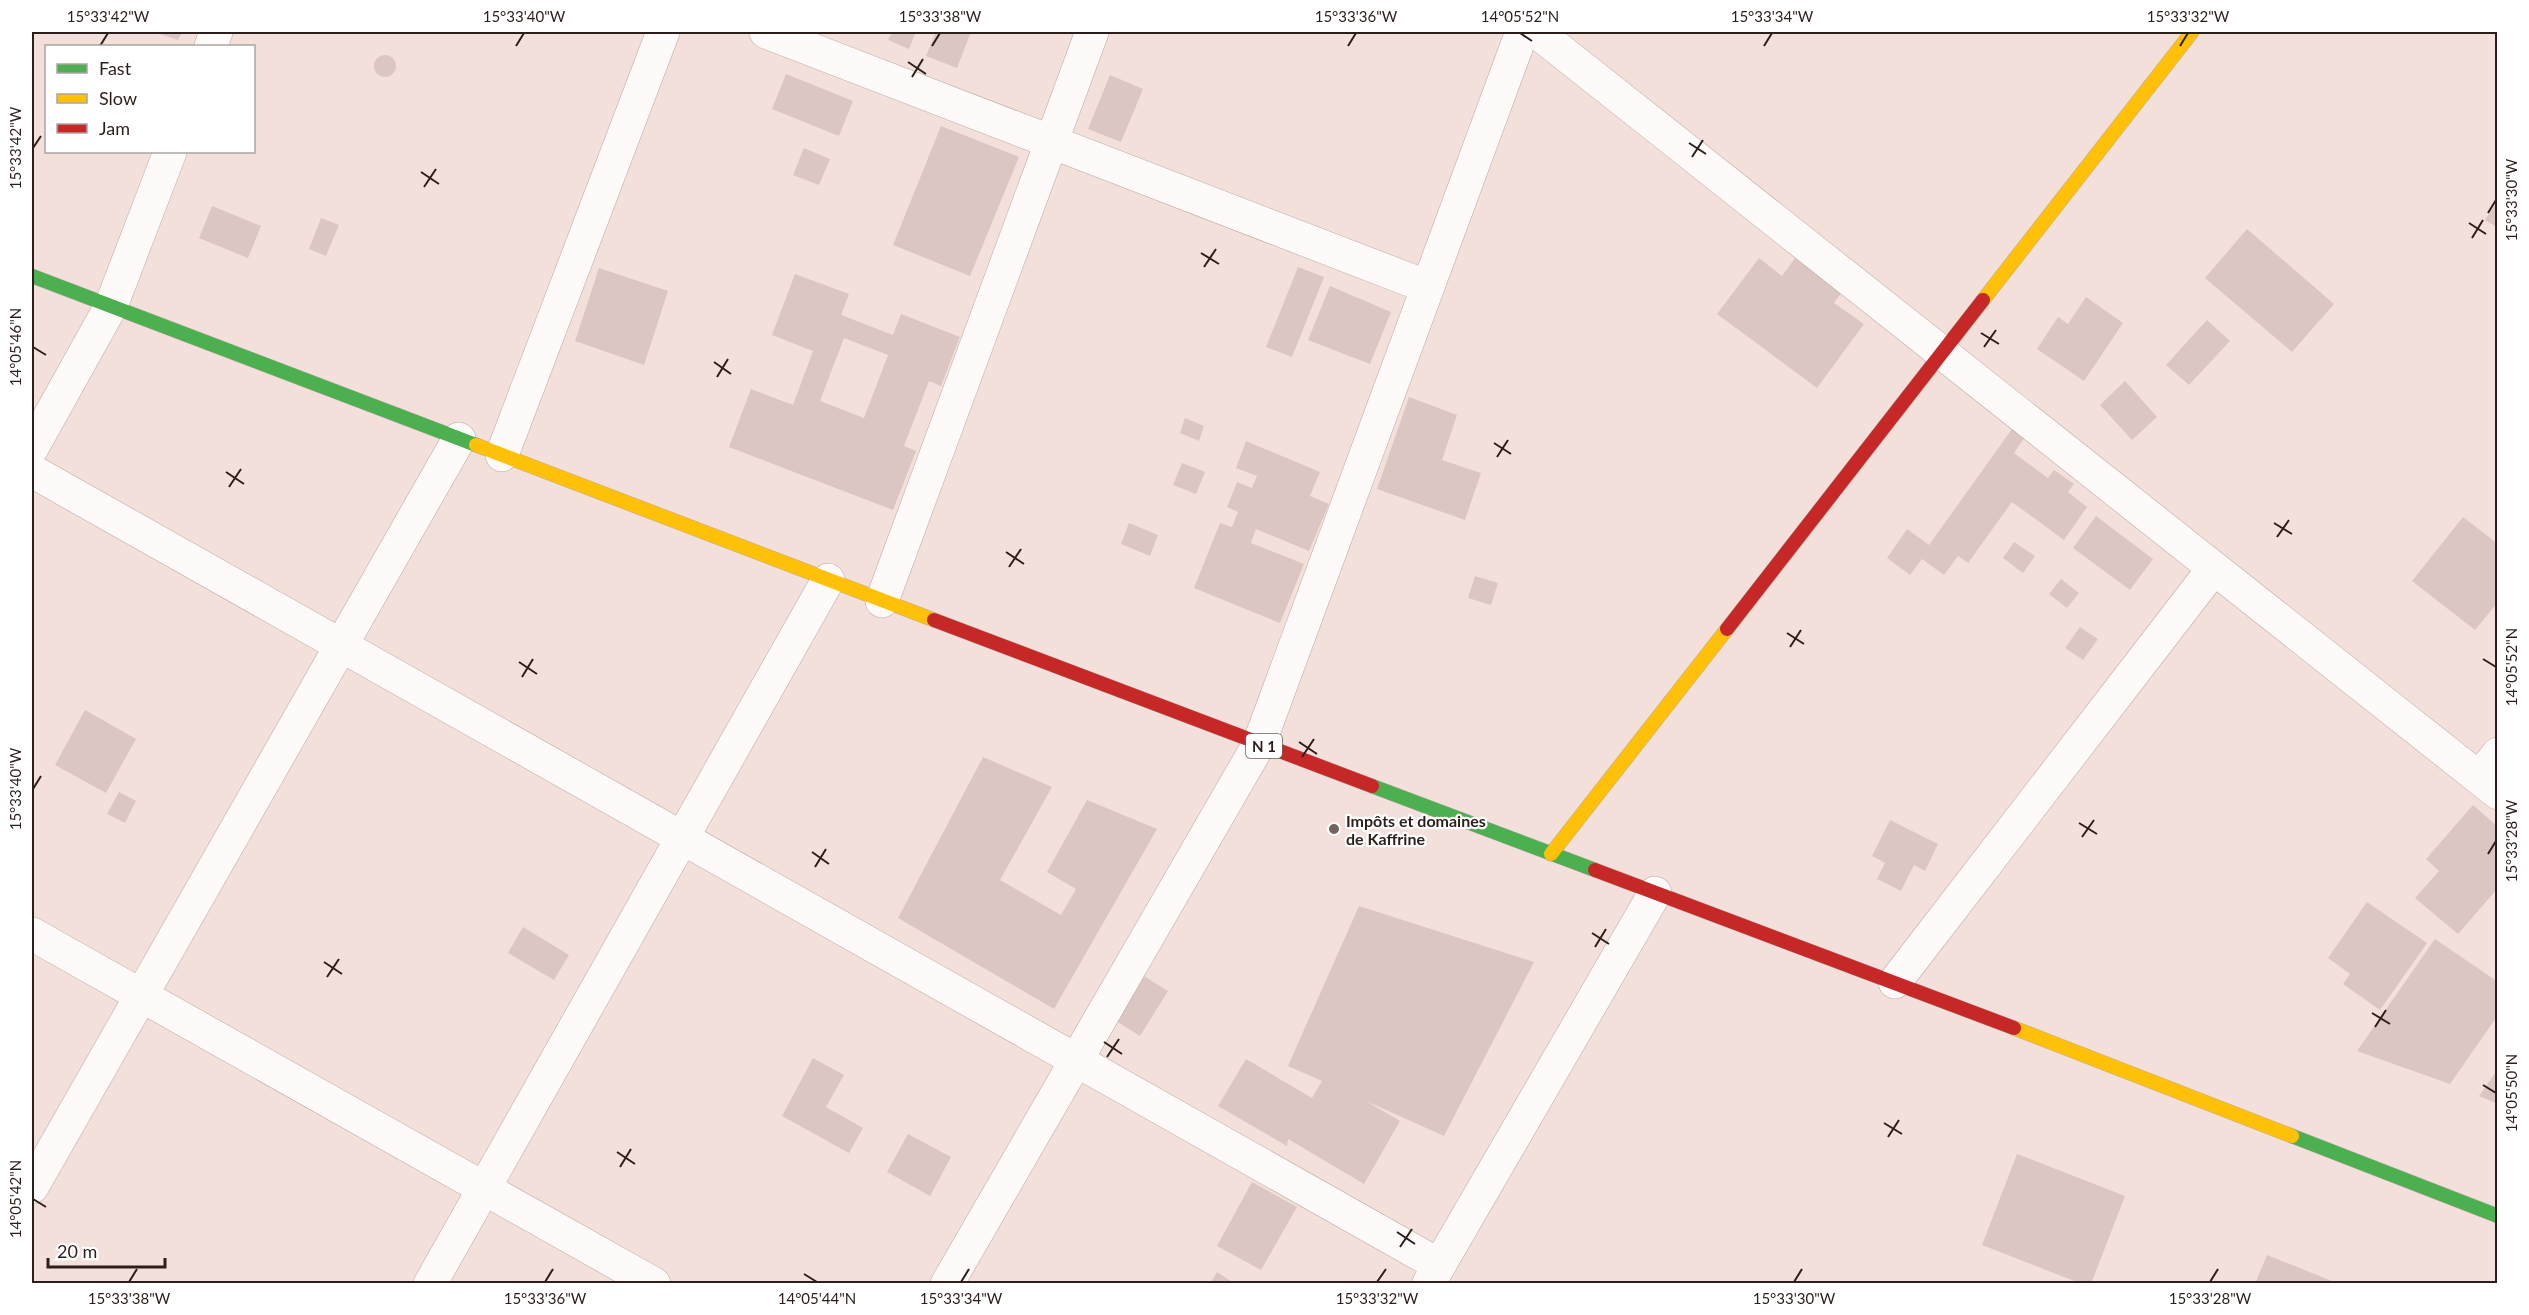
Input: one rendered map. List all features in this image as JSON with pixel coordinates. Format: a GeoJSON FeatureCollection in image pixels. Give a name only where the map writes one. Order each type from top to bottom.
{"type":"FeatureCollection","features":[{"type":"Feature","properties":{"kind":"main road"},"geometry":{"type":"LineString","coordinates":[[1551,854],[2192,32]]}},
{"type":"Feature","properties":{"kind":"main road","name":"N 1"},"geometry":{"type":"LineString","coordinates":[[32,276],[1259,744],[1894,982],[2498,1216]]}},
{"type":"Feature","properties":{"kind":"street"},"geometry":{"type":"LineString","coordinates":[[501,455],[663,32]]}},
{"type":"Feature","properties":{"kind":"street"},"geometry":{"type":"LineString","coordinates":[[766,32],[1428,287]]}},
{"type":"Feature","properties":{"kind":"street"},"geometry":{"type":"LineString","coordinates":[[882,601],[1092,32]]}},
{"type":"Feature","properties":{"kind":"street"},"geometry":{"type":"LineString","coordinates":[[946,1284],[1259,744],[1522,32]]}},
{"type":"Feature","properties":{"kind":"street"},"geometry":{"type":"LineString","coordinates":[[1537,32],[2214,568],[2491,775]]}},
{"type":"Feature","properties":{"kind":"street"},"geometry":{"type":"LineString","coordinates":[[32,448],[111,306],[170,153]]}},
{"type":"Feature","properties":{"kind":"street"},"geometry":{"type":"LineString","coordinates":[[32,1187],[459,439]]}},
{"type":"Feature","properties":{"kind":"street"},"geometry":{"type":"LineString","coordinates":[[32,471],[1076,1060],[1434,1274],[1655,893]]}},
{"type":"Feature","properties":{"kind":"street"},"geometry":{"type":"LineString","coordinates":[[1894,982],[2214,568]]}},
{"type":"Feature","properties":{"kind":"street"},"geometry":{"type":"LineString","coordinates":[[430,1284],[828,580]]}},
{"type":"Feature","properties":{"kind":"street"},"geometry":{"type":"LineString","coordinates":[[32,934],[654,1284]]}},
{"type":"Feature","properties":{"kind":"building"},"geometry":{"type":"Polygon","coordinates":[[[154,32],[182,32],[178,40],[154,32]]]}},
{"type":"Feature","properties":{"kind":"building"},"geometry":{"type":"Polygon","coordinates":[[[892,32],[916,32],[909,49],[888,40],[892,32]]]}},
{"type":"Feature","properties":{"kind":"building"},"geometry":{"type":"Polygon","coordinates":[[[936,32],[971,32],[957,68],[926,56],[936,32]]]}},
{"type":"Feature","properties":{"kind":"building"},"geometry":{"type":"Polygon","coordinates":[[[381,55],[389,55],[396,62],[396,70],[389,77],[381,77],[374,70],[374,62],[381,55]]]}},
{"type":"Feature","properties":{"kind":"building"},"geometry":{"type":"Polygon","coordinates":[[[786,74],[853,101],[839,136],[772,109],[786,74]]]}},
{"type":"Feature","properties":{"kind":"building"},"geometry":{"type":"Polygon","coordinates":[[[1110,75],[1143,89],[1121,142],[1088,129],[1110,75]]]}},
{"type":"Feature","properties":{"kind":"building"},"geometry":{"type":"Polygon","coordinates":[[[941,126],[1019,157],[970,276],[893,245],[941,126]]]}},
{"type":"Feature","properties":{"kind":"building"},"geometry":{"type":"Polygon","coordinates":[[[804,148],[830,159],[819,185],[793,175],[804,148]]]}},
{"type":"Feature","properties":{"kind":"building"},"geometry":{"type":"Polygon","coordinates":[[[2498,201],[2498,228],[2485,220],[2498,201]]]}},
{"type":"Feature","properties":{"kind":"building"},"geometry":{"type":"Polygon","coordinates":[[[212,206],[261,226],[248,258],[199,238],[212,206]]]}},
{"type":"Feature","properties":{"kind":"building"},"geometry":{"type":"Polygon","coordinates":[[[321,218],[339,225],[326,256],[309,249],[321,218]]]}},
{"type":"Feature","properties":{"kind":"building"},"geometry":{"type":"Polygon","coordinates":[[[2247,229],[2334,304],[2292,352],[2205,278],[2247,229]]]}},
{"type":"Feature","properties":{"kind":"building"},"geometry":{"type":"Polygon","coordinates":[[[1759,258],[1782,276],[1795,258],[1842,292],[1834,303],[1864,324],[1817,388],[1717,314],[1759,258]]]}},
{"type":"Feature","properties":{"kind":"building"},"geometry":{"type":"Polygon","coordinates":[[[1298,267],[1324,277],[1292,357],[1266,347],[1298,267]]]}},
{"type":"Feature","properties":{"kind":"building"},"geometry":{"type":"Polygon","coordinates":[[[599,268],[668,291],[644,365],[575,341],[599,268]]]}},
{"type":"Feature","properties":{"kind":"building"},"geometry":{"type":"Polygon","coordinates":[[[795,274],[849,294],[841,315],[893,335],[901,314],[960,337],[941,386],[929,381],[904,446],[916,451],[893,510],[729,447],[751,389],[793,405],[813,351],[772,335],[795,274]],[[844,338],[820,401],[864,418],[888,355],[844,338]]]}},
{"type":"Feature","properties":{"kind":"building"},"geometry":{"type":"Polygon","coordinates":[[[1330,286],[1391,312],[1370,364],[1308,340],[1330,286]]]}},
{"type":"Feature","properties":{"kind":"building"},"geometry":{"type":"Polygon","coordinates":[[[2086,297],[2123,323],[2084,381],[2037,349],[2058,317],[2068,324],[2086,297]]]}},
{"type":"Feature","properties":{"kind":"building"},"geometry":{"type":"Polygon","coordinates":[[[2207,320],[2230,341],[2189,385],[2166,365],[2207,320]]]}},
{"type":"Feature","properties":{"kind":"building"},"geometry":{"type":"Polygon","coordinates":[[[2125,381],[2157,417],[2132,440],[2100,405],[2125,381]]]}},
{"type":"Feature","properties":{"kind":"building"},"geometry":{"type":"Polygon","coordinates":[[[1409,397],[1457,415],[1442,460],[1481,473],[1465,520],[1377,489],[1409,397]]]}},
{"type":"Feature","properties":{"kind":"building"},"geometry":{"type":"Polygon","coordinates":[[[1185,418],[1204,426],[1199,441],[1180,433],[1185,418]]]}},
{"type":"Feature","properties":{"kind":"building"},"geometry":{"type":"Polygon","coordinates":[[[2012,429],[2025,437],[2014,453],[2048,478],[2054,470],[2074,484],[2068,492],[2087,507],[2064,540],[2012,502],[1968,563],[1958,556],[1944,575],[1922,559],[1910,575],[1887,558],[1907,529],[1929,545],[2012,429]]]}},
{"type":"Feature","properties":{"kind":"building"},"geometry":{"type":"Polygon","coordinates":[[[1246,441],[1320,472],[1310,496],[1329,504],[1309,551],[1256,529],[1251,543],[1304,564],[1280,623],[1194,588],[1220,523],[1232,527],[1238,512],[1227,507],[1237,482],[1252,488],[1257,476],[1236,468],[1246,441]]]}},
{"type":"Feature","properties":{"kind":"building"},"geometry":{"type":"Polygon","coordinates":[[[1182,463],[1205,472],[1196,494],[1173,485],[1182,463]]]}},
{"type":"Feature","properties":{"kind":"building"},"geometry":{"type":"Polygon","coordinates":[[[2096,516],[2153,559],[2130,590],[2073,548],[2096,516]]]}},
{"type":"Feature","properties":{"kind":"building"},"geometry":{"type":"Polygon","coordinates":[[[2463,517],[2498,544],[2498,602],[2475,630],[2412,581],[2463,517]]]}},
{"type":"Feature","properties":{"kind":"building"},"geometry":{"type":"Polygon","coordinates":[[[1129,523],[1158,535],[1150,556],[1121,544],[1129,523]]]}},
{"type":"Feature","properties":{"kind":"building"},"geometry":{"type":"Polygon","coordinates":[[[2014,542],[2035,556],[2023,573],[2003,558],[2014,542]]]}},
{"type":"Feature","properties":{"kind":"building"},"geometry":{"type":"Polygon","coordinates":[[[1475,576],[1498,583],[1491,605],[1468,598],[1475,576]]]}},
{"type":"Feature","properties":{"kind":"building"},"geometry":{"type":"Polygon","coordinates":[[[2061,579],[2079,593],[2067,608],[2049,594],[2061,579]]]}},
{"type":"Feature","properties":{"kind":"building"},"geometry":{"type":"Polygon","coordinates":[[[2080,627],[2098,639],[2083,660],[2065,648],[2080,627]]]}},
{"type":"Feature","properties":{"kind":"building"},"geometry":{"type":"Polygon","coordinates":[[[85,710],[136,739],[106,793],[55,765],[85,710]]]}},
{"type":"Feature","properties":{"kind":"building"},"geometry":{"type":"Polygon","coordinates":[[[983,757],[1052,787],[1000,880],[1061,915],[1076,889],[1047,872],[1087,800],[1157,829],[1054,1009],[898,918],[983,757]]]}},
{"type":"Feature","properties":{"kind":"building"},"geometry":{"type":"Polygon","coordinates":[[[119,792],[136,801],[125,823],[107,814],[119,792]]]}},
{"type":"Feature","properties":{"kind":"building"},"geometry":{"type":"Polygon","coordinates":[[[2473,805],[2498,827],[2498,888],[2458,934],[2415,898],[2439,871],[2426,859],[2473,805]]]}},
{"type":"Feature","properties":{"kind":"building"},"geometry":{"type":"Polygon","coordinates":[[[1890,820],[1938,844],[1925,871],[1914,865],[1901,891],[1877,879],[1885,863],[1872,856],[1890,820]]]}},
{"type":"Feature","properties":{"kind":"building"},"geometry":{"type":"Polygon","coordinates":[[[2367,902],[2427,943],[2380,1010],[2343,984],[2350,974],[2328,958],[2367,902]]]}},
{"type":"Feature","properties":{"kind":"building"},"geometry":{"type":"Polygon","coordinates":[[[1359,906],[1534,962],[1444,1136],[1366,1101],[1400,1121],[1364,1184],[1288,1139],[1287,1146],[1218,1106],[1246,1059],[1312,1098],[1322,1081],[1288,1066],[1359,906]]]}},
{"type":"Feature","properties":{"kind":"building"},"geometry":{"type":"Polygon","coordinates":[[[523,927],[569,955],[554,980],[508,953],[523,927]]]}},
{"type":"Feature","properties":{"kind":"building"},"geometry":{"type":"Polygon","coordinates":[[[2435,939],[2498,982],[2498,1015],[2450,1084],[2357,1051],[2435,939]]]}},
{"type":"Feature","properties":{"kind":"building"},"geometry":{"type":"Polygon","coordinates":[[[1139,973],[1168,991],[1140,1036],[1111,1018],[1139,973]]]}},
{"type":"Feature","properties":{"kind":"building"},"geometry":{"type":"Polygon","coordinates":[[[813,1058],[844,1075],[826,1107],[863,1128],[849,1153],[782,1116],[813,1058]]]}},
{"type":"Feature","properties":{"kind":"building"},"geometry":{"type":"Polygon","coordinates":[[[2498,1069],[2498,1104],[2479,1096],[2498,1069]]]}},
{"type":"Feature","properties":{"kind":"building"},"geometry":{"type":"Polygon","coordinates":[[[908,1134],[951,1157],[930,1196],[887,1172],[908,1134]]]}},
{"type":"Feature","properties":{"kind":"building"},"geometry":{"type":"Polygon","coordinates":[[[2017,1154],[2125,1196],[2091,1284],[2082,1284],[1982,1245],[2017,1154]]]}},
{"type":"Feature","properties":{"kind":"building"},"geometry":{"type":"Polygon","coordinates":[[[1252,1182],[1297,1207],[1261,1270],[1217,1246],[1252,1182]]]}},
{"type":"Feature","properties":{"kind":"building"},"geometry":{"type":"Polygon","coordinates":[[[2267,1255],[2337,1283],[2337,1284],[2255,1284],[2267,1255]]]}},
{"type":"Feature","properties":{"kind":"building"},"geometry":{"type":"Polygon","coordinates":[[[1217,1272],[1235,1284],[1210,1284],[1217,1272]]]}},
{"type":"Feature","properties":{"kind":"traffic: fast"},"geometry":{"type":"LineString","coordinates":[[32,276],[476,445]]}},
{"type":"Feature","properties":{"kind":"traffic: fast"},"geometry":{"type":"LineString","coordinates":[[1372,786],[1595,870]]}},
{"type":"Feature","properties":{"kind":"traffic: fast"},"geometry":{"type":"LineString","coordinates":[[2292,1136],[2498,1216]]}},
{"type":"Feature","properties":{"kind":"traffic: slow"},"geometry":{"type":"LineString","coordinates":[[1983,300],[2192,32]]}},
{"type":"Feature","properties":{"kind":"traffic: slow"},"geometry":{"type":"LineString","coordinates":[[476,445],[934,620]]}},
{"type":"Feature","properties":{"kind":"traffic: slow"},"geometry":{"type":"LineString","coordinates":[[1551,854],[1727,629]]}},
{"type":"Feature","properties":{"kind":"traffic: slow"},"geometry":{"type":"LineString","coordinates":[[2014,1028],[2292,1136]]}},
{"type":"Feature","properties":{"kind":"traffic: jam"},"geometry":{"type":"LineString","coordinates":[[1727,629],[1983,300]]}},
{"type":"Feature","properties":{"kind":"traffic: jam"},"geometry":{"type":"LineString","coordinates":[[934,620],[1372,786]]}},
{"type":"Feature","properties":{"kind":"traffic: jam"},"geometry":{"type":"LineString","coordinates":[[1595,870],[2014,1028]]}},
{"type":"Feature","properties":{"kind":"place","name":"Impôts et domaines de Kaffrine"},"geometry":{"type":"Point","coordinates":[1334,829]}}]}
